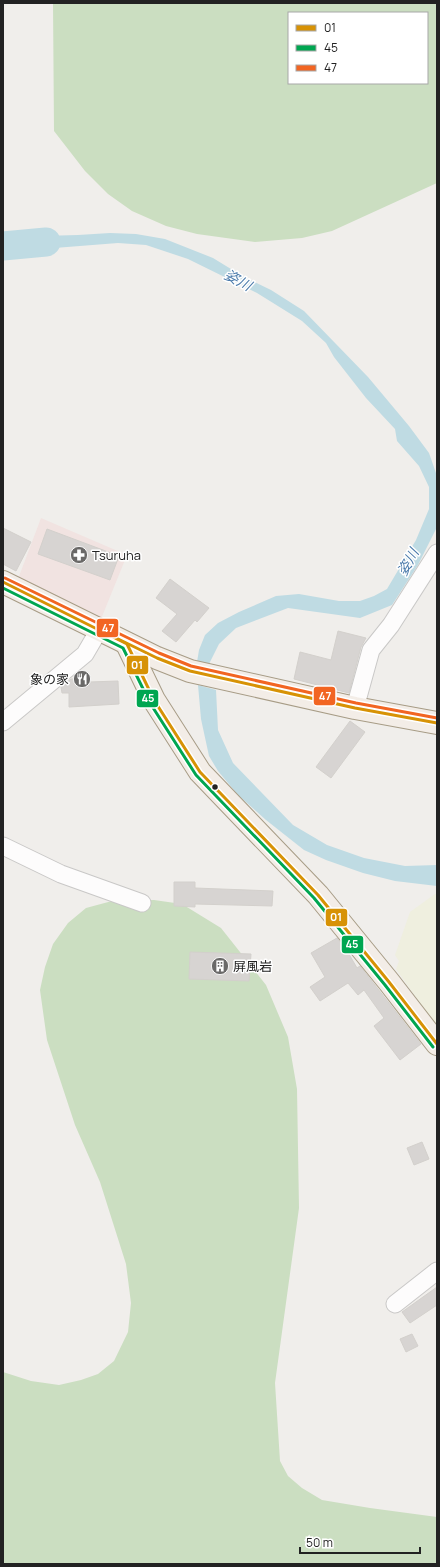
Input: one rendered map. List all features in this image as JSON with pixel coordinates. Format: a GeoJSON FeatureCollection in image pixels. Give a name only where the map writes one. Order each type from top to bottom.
{"type":"FeatureCollection","features":[{"type":"Feature","properties":{"kind":"main road"},"geometry":{"type":"LineString","coordinates":[[3,582],[127,644],[157,658],[190,670],[355,708],[437,723]]}},
{"type":"Feature","properties":{"kind":"main road"},"geometry":{"type":"LineString","coordinates":[[127,644],[154,700],[200,772],[318,895],[375,964],[437,1044]]}},
{"type":"Feature","properties":{"kind":"street"},"geometry":{"type":"LineString","coordinates":[[355,708],[371,650],[391,625],[437,553]]}},
{"type":"Feature","properties":{"kind":"street"},"geometry":{"type":"LineString","coordinates":[[3,722],[85,654],[99,630]]}},
{"type":"Feature","properties":{"kind":"street"},"geometry":{"type":"LineString","coordinates":[[3,846],[61,874],[142,903]]}},
{"type":"Feature","properties":{"kind":"street"},"geometry":{"type":"LineString","coordinates":[[395,1304],[437,1271]]}},
{"type":"Feature","properties":{"kind":"shaded area"},"geometry":{"type":"Polygon","coordinates":[[[41,518],[127,555],[101,619],[18,579],[41,518]]]}},
{"type":"Feature","properties":{"kind":"green space"},"geometry":{"type":"Polygon","coordinates":[[[53,3],[437,3],[437,183],[332,231],[302,238],[255,242],[197,234],[166,226],[132,211],[108,194],[85,171],[54,131],[53,3]]]}},
{"type":"Feature","properties":{"kind":"green space"},"geometry":{"type":"Polygon","coordinates":[[[437,894],[437,1027],[396,969],[399,961],[395,955],[410,912],[437,894]]]}},
{"type":"Feature","properties":{"kind":"green space"},"geometry":{"type":"Polygon","coordinates":[[[154,900],[182,904],[221,928],[266,985],[288,1037],[297,1089],[299,1208],[275,1383],[280,1461],[288,1476],[302,1488],[322,1500],[437,1517],[437,1564],[3,1564],[3,1372],[31,1381],[59,1385],[98,1374],[114,1361],[128,1332],[131,1303],[126,1264],[100,1182],[75,1125],[47,1040],[40,990],[45,967],[53,944],[68,923],[86,908],[112,901],[154,900]]]}},
{"type":"Feature","properties":{"kind":"water"},"geometry":{"type":"Polygon","coordinates":[[[110,233],[136,234],[165,239],[213,258],[244,277],[271,290],[304,311],[368,377],[409,426],[429,453],[437,476],[437,527],[418,565],[392,605],[360,618],[288,608],[236,628],[219,644],[209,664],[197,662],[199,650],[205,635],[218,623],[276,596],[299,594],[339,601],[360,601],[387,589],[416,540],[429,509],[429,487],[419,466],[397,441],[395,429],[366,398],[334,357],[326,343],[302,321],[257,293],[188,259],[146,245],[118,243],[29,250],[6,249],[5,237],[110,233]]]}},
{"type":"Feature","properties":{"kind":"water"},"geometry":{"type":"Polygon","coordinates":[[[198,685],[216,690],[218,730],[233,763],[293,825],[327,845],[364,858],[405,866],[437,865],[437,886],[395,881],[363,873],[326,860],[304,850],[266,820],[238,795],[218,771],[209,756],[201,719],[198,685]]]}},
{"type":"Feature","properties":{"kind":"building"},"geometry":{"type":"Polygon","coordinates":[[[3,528],[31,542],[16,571],[3,564],[3,528]]]}},
{"type":"Feature","properties":{"kind":"building","name":"Tsuruha"},"geometry":{"type":"Polygon","coordinates":[[[47,529],[119,556],[110,580],[38,554],[47,529]]]}},
{"type":"Feature","properties":{"kind":"building"},"geometry":{"type":"Polygon","coordinates":[[[170,579],[209,608],[197,622],[195,620],[176,642],[162,631],[177,614],[156,598],[170,579]]]}},
{"type":"Feature","properties":{"kind":"building"},"geometry":{"type":"Polygon","coordinates":[[[338,631],[366,638],[361,647],[349,693],[294,679],[300,652],[331,660],[338,631]]]}},
{"type":"Feature","properties":{"kind":"building"},"geometry":{"type":"Polygon","coordinates":[[[89,678],[89,682],[118,681],[119,704],[69,707],[69,693],[62,693],[61,687],[71,679],[89,678]]]}},
{"type":"Feature","properties":{"kind":"building"},"geometry":{"type":"Polygon","coordinates":[[[350,721],[365,732],[331,778],[316,767],[350,721]]]}},
{"type":"Feature","properties":{"kind":"building"},"geometry":{"type":"Polygon","coordinates":[[[174,882],[195,882],[195,888],[273,891],[272,906],[195,904],[195,907],[174,906],[174,882]]]}},
{"type":"Feature","properties":{"kind":"building"},"geometry":{"type":"Polygon","coordinates":[[[337,938],[346,949],[357,968],[360,966],[421,1044],[400,1060],[374,1026],[384,1018],[364,990],[358,995],[348,983],[320,1001],[310,987],[325,977],[311,953],[337,938]]]}},
{"type":"Feature","properties":{"kind":"building","name":"屏風岩"},"geometry":{"type":"Polygon","coordinates":[[[190,952],[251,954],[249,981],[189,979],[190,952]]]}},
{"type":"Feature","properties":{"kind":"building"},"geometry":{"type":"Polygon","coordinates":[[[422,1142],[429,1159],[414,1165],[407,1148],[422,1142]]]}},
{"type":"Feature","properties":{"kind":"building"},"geometry":{"type":"Polygon","coordinates":[[[437,1287],[437,1305],[410,1323],[402,1312],[437,1287]]]}},
{"type":"Feature","properties":{"kind":"building"},"geometry":{"type":"Polygon","coordinates":[[[412,1334],[418,1346],[406,1352],[400,1339],[412,1334]]]}},
{"type":"Feature","properties":{"kind":"waterway","name":"姿川"},"geometry":{"type":"LineString","coordinates":[[3,246],[46,242]]}},
{"type":"Feature","properties":{"kind":"transit line","name":"47"},"geometry":{"type":"LineString","coordinates":[[5,578],[159,653],[191,666],[356,703],[437,718]]}},
{"type":"Feature","properties":{"kind":"transit line","name":"01"},"geometry":{"type":"LineString","coordinates":[[3,582],[127,644],[154,700],[200,772],[318,895],[437,1044]]}},
{"type":"Feature","properties":{"kind":"transit line","name":"45"},"geometry":{"type":"LineString","coordinates":[[3,588],[123,648],[150,703],[196,775],[314,898],[433,1047]]}},
{"type":"Feature","properties":{"kind":"transit line","name":"01"},"geometry":{"type":"LineString","coordinates":[[112,636],[157,658],[190,671],[355,708],[437,723]]}},
{"type":"Feature","properties":{"kind":"place","name":"Tsuruha"},"geometry":{"type":"Point","coordinates":[79,555]}},
{"type":"Feature","properties":{"kind":"place","name":"象の家"},"geometry":{"type":"Point","coordinates":[82,679]}},
{"type":"Feature","properties":{"kind":"place","name":"屏風岩"},"geometry":{"type":"Point","coordinates":[220,966]}}]}
